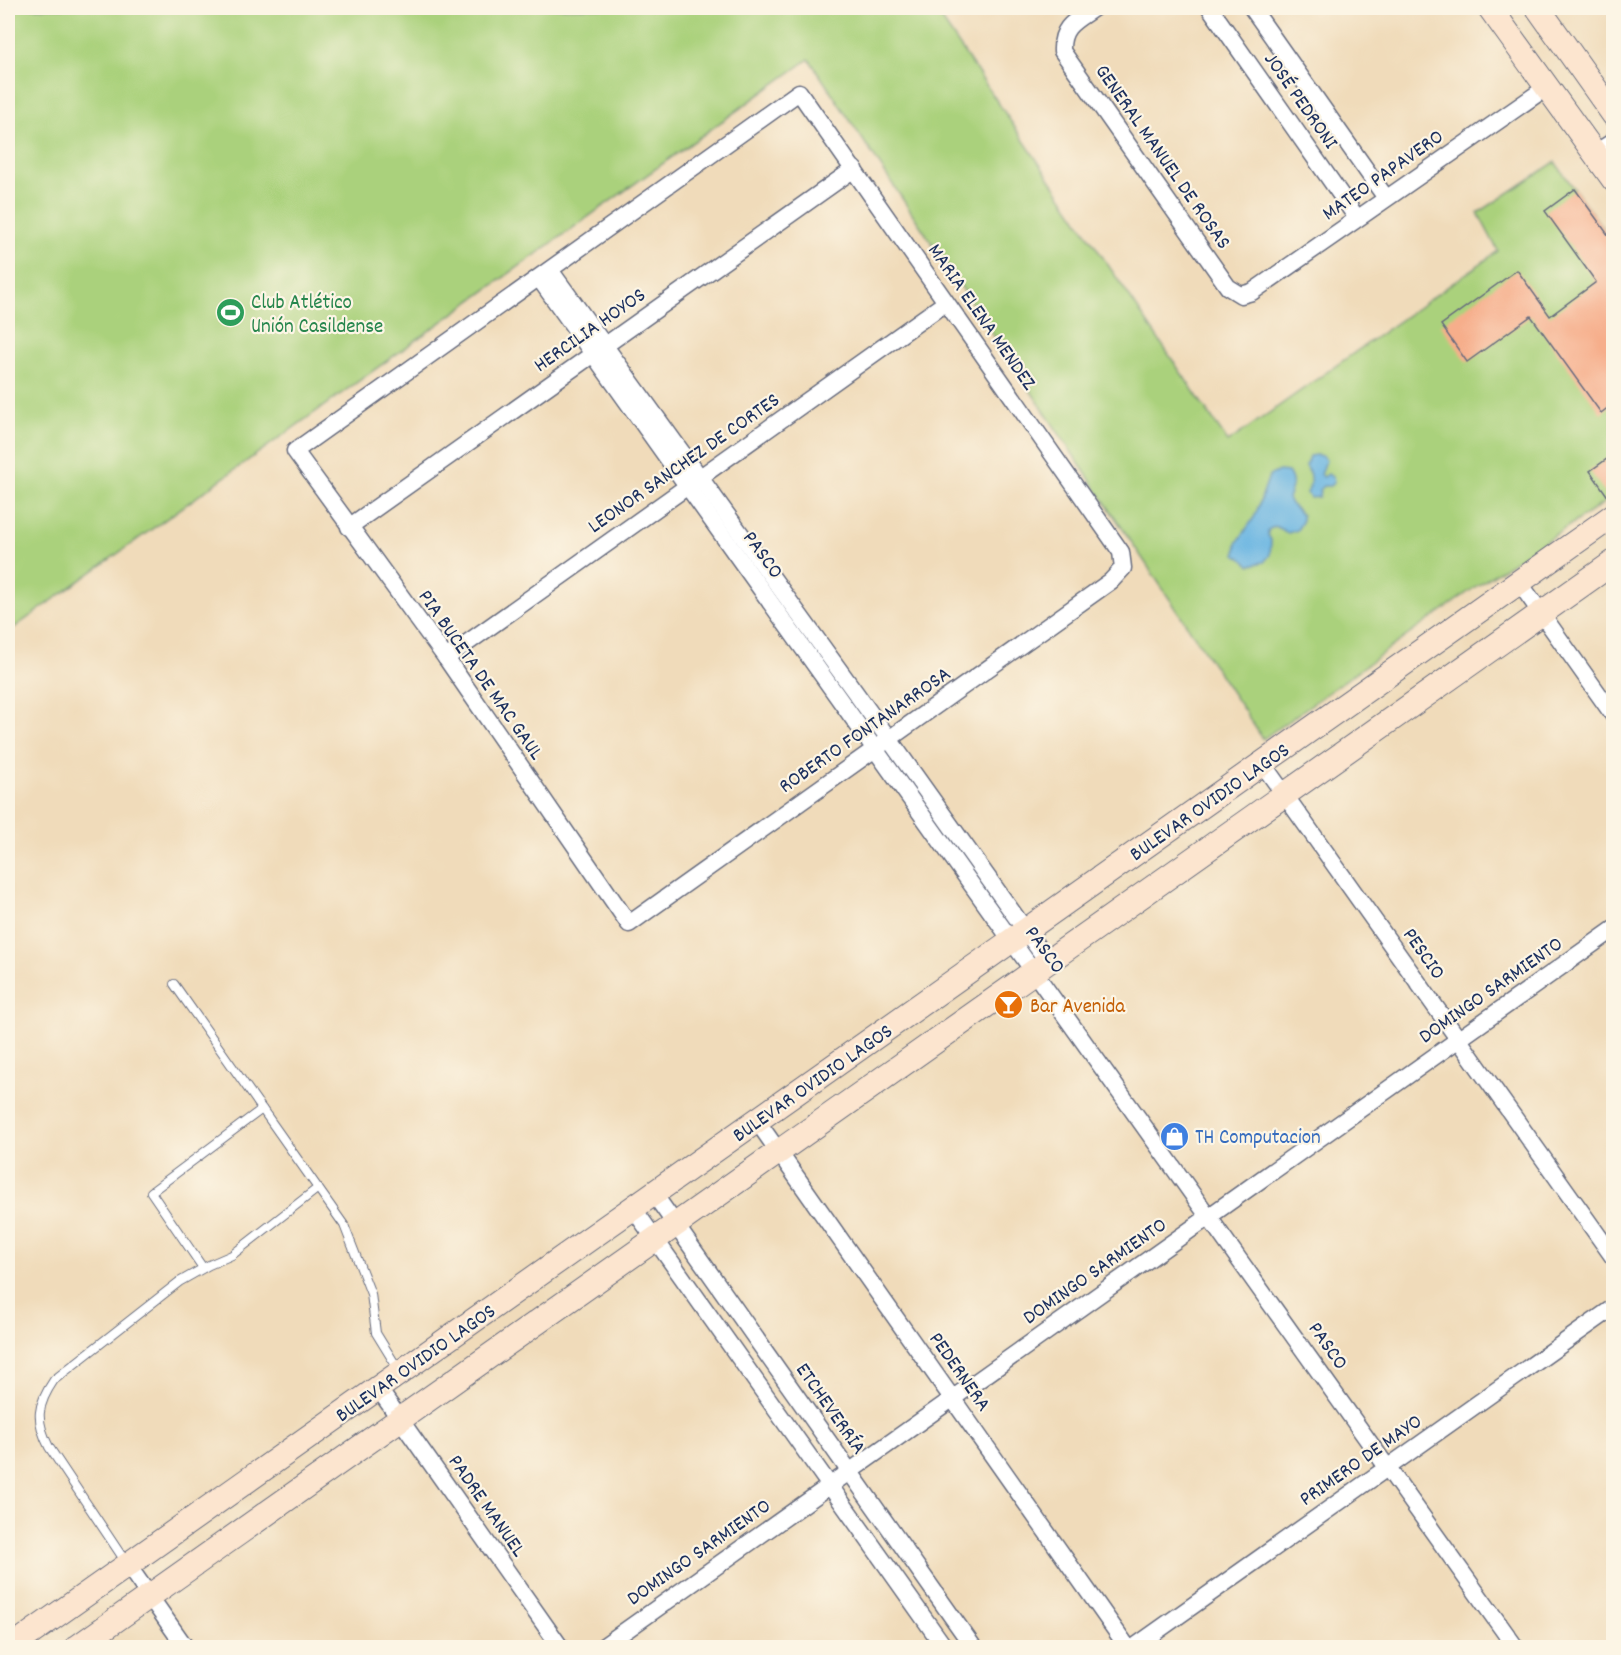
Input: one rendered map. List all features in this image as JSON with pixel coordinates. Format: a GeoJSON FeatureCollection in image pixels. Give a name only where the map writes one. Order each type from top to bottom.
{"type":"FeatureCollection","features":[{"type":"Feature","properties":{"kind":"main road"},"geometry":{"type":"LineString","coordinates":[[1490,8],[1547,87],[1604,147],[1614,180]]}},
{"type":"Feature","properties":{"kind":"main road"},"geometry":{"type":"LineString","coordinates":[[1538,8],[1614,115]]}},
{"type":"Feature","properties":{"kind":"main road","name":"BULEVAR OVIDIO LAGOS"},"geometry":{"type":"LineString","coordinates":[[10,1647],[1614,515]]}},
{"type":"Feature","properties":{"kind":"main road","name":"BULEVAR OVIDIO LAGOS"},"geometry":{"type":"LineString","coordinates":[[76,1647],[1614,562]]}},
{"type":"Feature","properties":{"kind":"street","name":"GENERAL MANUEL DE ROSAS"},"geometry":{"type":"LineString","coordinates":[[1094,8],[1070,25],[1061,37],[1062,51],[1228,287],[1241,295]]}},
{"type":"Feature","properties":{"kind":"street","name":"JOSÉ PEDRONI"},"geometry":{"type":"LineString","coordinates":[[1210,8],[1357,218]]}},
{"type":"Feature","properties":{"kind":"street","name":"JOSÉ PEDRONI"},"geometry":{"type":"LineString","coordinates":[[1252,8],[1386,198]]}},
{"type":"Feature","properties":{"kind":"street","name":"MATEO PAPAVERO"},"geometry":{"type":"LineString","coordinates":[[1241,295],[1252,292],[1547,87]]}},
{"type":"Feature","properties":{"kind":"street","name":"MARIA ELENA MENDEZ"},"geometry":{"type":"LineString","coordinates":[[545,274],[799,92],[1121,552],[1124,568]]}},
{"type":"Feature","properties":{"kind":"street","name":"HERCILIA HOYOS"},"geometry":{"type":"LineString","coordinates":[[349,527],[854,169]]}},
{"type":"Feature","properties":{"kind":"street","name":"PASCO"},"geometry":{"type":"LineString","coordinates":[[545,274],[694,481],[889,739],[1209,1216],[1516,1647]]}},
{"type":"Feature","properties":{"kind":"street","name":"PIA BUCETA DE MAC GAUL"},"geometry":{"type":"LineString","coordinates":[[545,274],[295,452],[446,658],[629,924]]}},
{"type":"Feature","properties":{"kind":"street","name":"LEONOR SANCHEZ DE CORTES"},"geometry":{"type":"LineString","coordinates":[[446,658],[945,303]]}},
{"type":"Feature","properties":{"kind":"street","name":"PASCO"},"geometry":{"type":"LineString","coordinates":[[694,481],[875,748],[1019,935]]}},
{"type":"Feature","properties":{"kind":"street","name":"ROBERTO FONTANARROSA"},"geometry":{"type":"LineString","coordinates":[[629,924],[1111,581],[1124,568]]}},
{"type":"Feature","properties":{"kind":"street"},"geometry":{"type":"LineString","coordinates":[[1519,582],[1614,716]]}},
{"type":"Feature","properties":{"kind":"street","name":"PESCIO"},"geometry":{"type":"LineString","coordinates":[[1262,763],[1614,1258]]}},
{"type":"Feature","properties":{"kind":"street","name":"DOMINGO SARMIENTO"},"geometry":{"type":"LineString","coordinates":[[601,1647],[1614,929]]}},
{"type":"Feature","properties":{"kind":"street","name":"PEDERNERA"},"geometry":{"type":"LineString","coordinates":[[757,1121],[1130,1647]]}},
{"type":"Feature","properties":{"kind":"street","name":"ETCHEVERRÍA"},"geometry":{"type":"LineString","coordinates":[[654,1194],[974,1647]]}},
{"type":"Feature","properties":{"kind":"street"},"geometry":{"type":"LineString","coordinates":[[633,1208],[945,1647]]}},
{"type":"Feature","properties":{"kind":"street","name":"PRIMERO DE MAYO"},"geometry":{"type":"LineString","coordinates":[[1130,1647],[1614,1308]]}},
{"type":"Feature","properties":{"kind":"street","name":"PADRE MANUEL"},"geometry":{"type":"LineString","coordinates":[[378,1388],[561,1647]]}},
{"type":"Feature","properties":{"kind":"street"},"geometry":{"type":"LineString","coordinates":[[127,1564],[186,1647]]}},
{"type":"Feature","properties":{"kind":"lane"},"geometry":{"type":"LineString","coordinates":[[174,984],[344,1225],[371,1294],[376,1334],[401,1372]]}},
{"type":"Feature","properties":{"kind":"lane"},"geometry":{"type":"LineString","coordinates":[[203,1269],[151,1192],[262,1108]]}},
{"type":"Feature","properties":{"kind":"lane"},"geometry":{"type":"LineString","coordinates":[[127,1564],[42,1433],[40,1406],[46,1393],[54,1380],[179,1282],[232,1255],[318,1188]]}},
{"type":"Feature","properties":{"kind":"green space","name":"Club Atlético Unión Casildense"},"geometry":{"type":"Polygon","coordinates":[[[8,8],[934,8],[1228,442],[1498,251],[1478,213],[1555,162],[1613,242],[1613,497],[1478,585],[1263,739],[809,59],[8,632],[8,8]]]}},
{"type":"Feature","properties":{"kind":"water"},"geometry":{"type":"Polygon","coordinates":[[[1316,455],[1326,460],[1321,475],[1324,477],[1328,474],[1334,482],[1320,489],[1319,497],[1310,498],[1307,493],[1310,476],[1306,466],[1309,456],[1316,455]]]}},
{"type":"Feature","properties":{"kind":"water"},"geometry":{"type":"Polygon","coordinates":[[[1279,471],[1288,472],[1292,479],[1288,498],[1302,515],[1302,522],[1297,530],[1288,533],[1275,526],[1268,530],[1271,540],[1270,555],[1264,562],[1250,565],[1236,554],[1237,543],[1255,516],[1269,476],[1279,471]]]}},
{"type":"Feature","properties":{"kind":"building"},"geometry":{"type":"Polygon","coordinates":[[[1575,189],[1614,243],[1614,403],[1601,413],[1531,316],[1467,362],[1441,325],[1517,270],[1550,316],[1596,282],[1545,211],[1575,189]]]}},
{"type":"Feature","properties":{"kind":"building"},"geometry":{"type":"Polygon","coordinates":[[[1614,454],[1614,501],[1611,501],[1590,471],[1614,454]]]}},
{"type":"Feature","properties":{"kind":"place","name":"Club Atlético Unión Casildense"},"geometry":{"type":"Point","coordinates":[230,313]}},
{"type":"Feature","properties":{"kind":"place","name":"Bar Avenida"},"geometry":{"type":"Point","coordinates":[1009,1005]}},
{"type":"Feature","properties":{"kind":"place","name":"TH Computacion"},"geometry":{"type":"Point","coordinates":[1174,1136]}}]}
